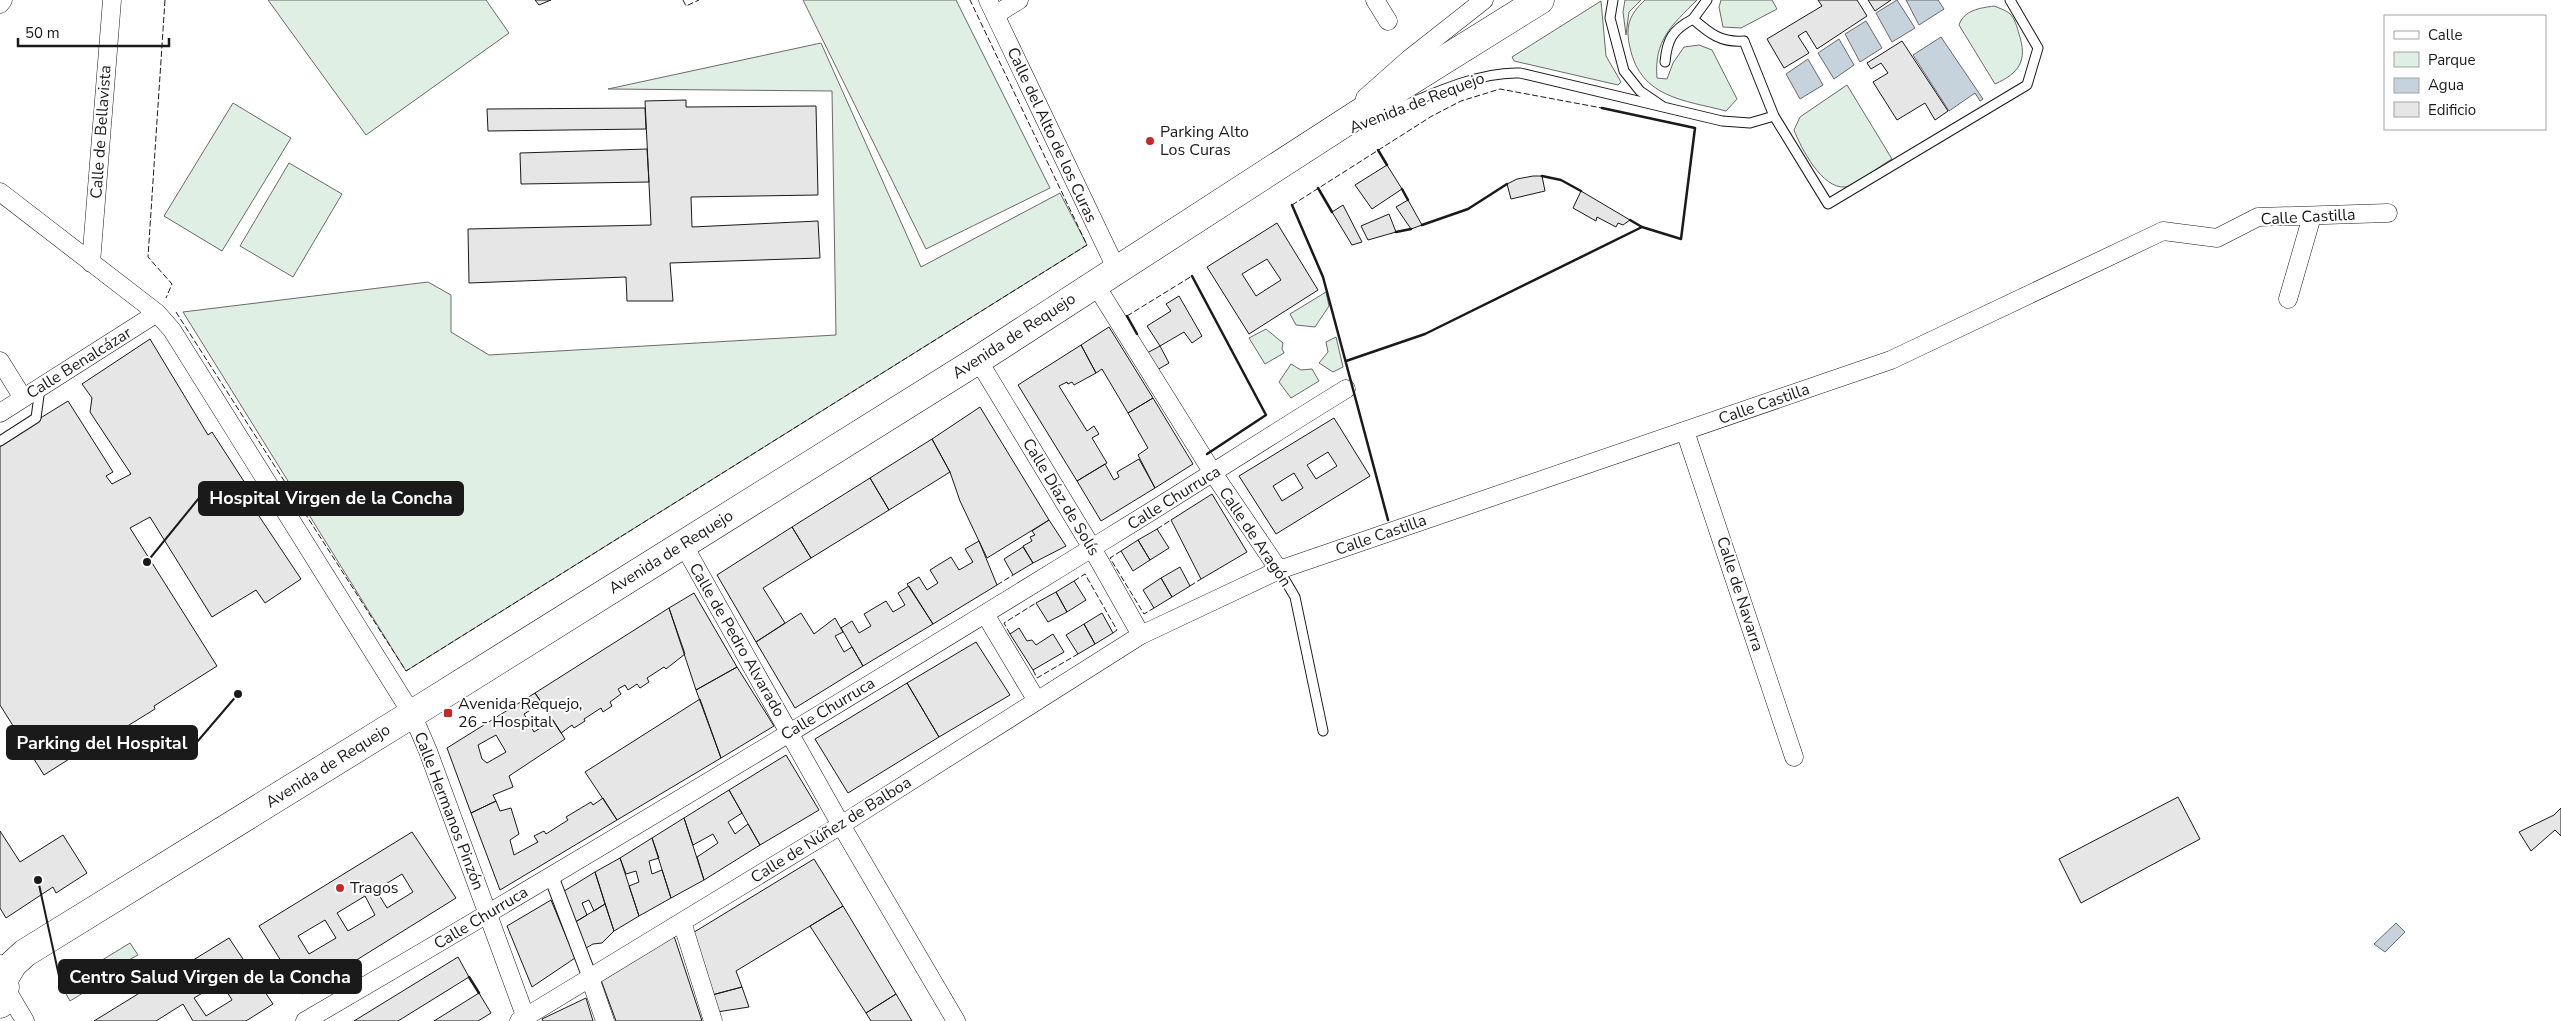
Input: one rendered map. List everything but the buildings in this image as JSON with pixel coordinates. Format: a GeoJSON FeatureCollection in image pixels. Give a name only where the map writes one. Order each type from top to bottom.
{"type":"FeatureCollection","features":[{"type":"Feature","properties":{"kind":"highway","name":"Avenida de Requejo"},"geometry":{"type":"LineString","coordinates":[[5,976],[412,714],[978,360],[1315,142],[1540,0]]}},
{"type":"Feature","properties":{"kind":"street"},"geometry":{"type":"LineString","coordinates":[[0,4],[3,0]]}},
{"type":"Feature","properties":{"kind":"street","name":"Calle de Bellavista"},"geometry":{"type":"LineString","coordinates":[[91,263],[112,0]]}},
{"type":"Feature","properties":{"kind":"street"},"geometry":{"type":"LineString","coordinates":[[991,7],[1019,0]]}},
{"type":"Feature","properties":{"kind":"street"},"geometry":{"type":"LineString","coordinates":[[1376,0],[1388,21]]}},
{"type":"Feature","properties":{"kind":"street"},"geometry":{"type":"LineString","coordinates":[[1315,142],[1409,59],[1484,0]]}},
{"type":"Feature","properties":{"kind":"street","name":"Calle del Alto de los Curas"},"geometry":{"type":"LineString","coordinates":[[991,7],[1106,277]]}},
{"type":"Feature","properties":{"kind":"street","name":"Calle Hermanos Pinzón"},"geometry":{"type":"LineString","coordinates":[[0,192],[157,313],[172,330],[412,714],[428,751],[488,914],[524,1020]]}},
{"type":"Feature","properties":{"kind":"street","name":"Calle Castilla"},"geometry":{"type":"LineString","coordinates":[[1141,635],[1279,570],[1891,360],[2163,231],[2217,238],[2258,217],[2388,213]]}},
{"type":"Feature","properties":{"kind":"street"},"geometry":{"type":"LineString","coordinates":[[2288,299],[2312,216]]}},
{"type":"Feature","properties":{"kind":"street","name":"Calle de Aragón"},"geometry":{"type":"LineString","coordinates":[[1106,277],[1213,473],[1279,570]]}},
{"type":"Feature","properties":{"kind":"street","name":"Calle Benalcázar"},"geometry":{"type":"LineString","coordinates":[[0,413],[157,313]]}},
{"type":"Feature","properties":{"kind":"street","name":"Calle Díaz de Solís"},"geometry":{"type":"LineString","coordinates":[[978,360],[1092,548],[1141,635]]}},
{"type":"Feature","properties":{"kind":"street"},"geometry":{"type":"LineString","coordinates":[[0,361],[24,398]]}},
{"type":"Feature","properties":{"kind":"street","name":"Calle Churruca"},"geometry":{"type":"LineString","coordinates":[[305,1021],[488,914],[985,614],[1346,389]]}},
{"type":"Feature","properties":{"kind":"street","name":"Calle de Navarra"},"geometry":{"type":"LineString","coordinates":[[1686,431],[1794,757]]}},
{"type":"Feature","properties":{"kind":"street","name":"Calle de Pedro Alvarado"},"geometry":{"type":"LineString","coordinates":[[683,544],[841,825],[956,1021]]}},
{"type":"Feature","properties":{"kind":"street"},"geometry":{"type":"LineString","coordinates":[[985,614],[1037,701]]}},
{"type":"Feature","properties":{"kind":"street","name":"Calle de Núñez de Balboa"},"geometry":{"type":"LineString","coordinates":[[524,1020],[841,825],[1141,635]]}},
{"type":"Feature","properties":{"kind":"street"},"geometry":{"type":"LineString","coordinates":[[551,876],[605,1021]]}},
{"type":"Feature","properties":{"kind":"street"},"geometry":{"type":"LineString","coordinates":[[682,922],[714,1021]]}},
{"type":"Feature","properties":{"kind":"street"},"geometry":{"type":"LineString","coordinates":[[5,976],[25,1021]]}},
{"type":"Feature","properties":{"kind":"lane"},"geometry":{"type":"LineString","coordinates":[[1613,0],[1610,18],[1624,71],[1640,90],[1666,109]]}},
{"type":"Feature","properties":{"kind":"lane"},"geometry":{"type":"LineString","coordinates":[[1665,62],[1666,45],[1670,38],[1683,24],[1693,19],[1707,0]]}},
{"type":"Feature","properties":{"kind":"lane"},"geometry":{"type":"LineString","coordinates":[[1693,19],[1711,36],[1720,40],[1744,41],[1774,116],[1828,204],[2027,85],[2038,48],[2010,0]]}},
{"type":"Feature","properties":{"kind":"lane","name":"Avenida de Requejo"},"geometry":{"type":"LineString","coordinates":[[1315,142],[1477,78],[1501,72],[1520,73],[1666,109],[1736,122],[1756,122],[1774,116]]}},
{"type":"Feature","properties":{"kind":"lane"},"geometry":{"type":"LineString","coordinates":[[0,441],[36,418],[40,388]]}},
{"type":"Feature","properties":{"kind":"lane","name":"Calle de Aragón"},"geometry":{"type":"LineString","coordinates":[[1279,570],[1295,597],[1323,731]]}},
{"type":"Feature","properties":{"kind":"green space"},"geometry":{"type":"Polygon","coordinates":[[[268,0],[486,0],[509,33],[366,135],[268,0]]]}},
{"type":"Feature","properties":{"kind":"green space"},"geometry":{"type":"Polygon","coordinates":[[[803,0],[956,0],[1050,188],[926,249],[803,0]]]}},
{"type":"Feature","properties":{"kind":"green space"},"geometry":{"type":"Polygon","coordinates":[[[1625,0],[1641,0],[1629,12],[1626,35],[1623,12],[1625,0]]]}},
{"type":"Feature","properties":{"kind":"green space"},"geometry":{"type":"Polygon","coordinates":[[[1645,0],[1697,0],[1672,26],[1661,43],[1658,53],[1657,78],[1667,79],[1673,63],[1684,47],[1699,45],[1712,50],[1737,99],[1726,111],[1695,104],[1666,94],[1654,87],[1644,77],[1636,65],[1630,48],[1628,27],[1635,11],[1645,0]]]}},
{"type":"Feature","properties":{"kind":"green space"},"geometry":{"type":"Polygon","coordinates":[[[1721,0],[1772,0],[1777,9],[1741,28],[1723,27],[1719,7],[1721,0]]]}},
{"type":"Feature","properties":{"kind":"green space"},"geometry":{"type":"Polygon","coordinates":[[[1601,1],[1606,56],[1621,82],[1618,85],[1514,61],[1512,57],[1601,1]]]}},
{"type":"Feature","properties":{"kind":"green space"},"geometry":{"type":"Polygon","coordinates":[[[1994,6],[2013,17],[2022,43],[2022,59],[2016,70],[1995,84],[1959,25],[1961,20],[1969,13],[1994,6]]]}},
{"type":"Feature","properties":{"kind":"green space"},"geometry":{"type":"Polygon","coordinates":[[[821,43],[921,267],[1060,193],[1087,245],[406,671],[183,312],[428,282],[451,295],[451,332],[489,355],[836,335],[832,91],[608,89],[821,43]]]}},
{"type":"Feature","properties":{"kind":"green space"},"geometry":{"type":"Polygon","coordinates":[[[1847,85],[1892,159],[1845,187],[1836,186],[1821,175],[1807,156],[1794,130],[1800,117],[1847,85]]]}},
{"type":"Feature","properties":{"kind":"green space"},"geometry":{"type":"Polygon","coordinates":[[[233,103],[291,138],[222,251],[164,216],[233,103]]]}},
{"type":"Feature","properties":{"kind":"green space"},"geometry":{"type":"Polygon","coordinates":[[[289,163],[342,194],[293,277],[240,246],[289,163]]]}},
{"type":"Feature","properties":{"kind":"green space"},"geometry":{"type":"Polygon","coordinates":[[[1326,292],[1329,306],[1315,327],[1296,325],[1290,314],[1326,292]]]}},
{"type":"Feature","properties":{"kind":"green space"},"geometry":{"type":"Polygon","coordinates":[[[1266,329],[1283,343],[1282,349],[1284,353],[1265,364],[1249,338],[1266,329]]]}},
{"type":"Feature","properties":{"kind":"green space"},"geometry":{"type":"Polygon","coordinates":[[[1336,337],[1343,367],[1333,372],[1319,363],[1328,352],[1326,342],[1336,337]]]}},
{"type":"Feature","properties":{"kind":"green space"},"geometry":{"type":"Polygon","coordinates":[[[1291,364],[1301,370],[1312,369],[1319,381],[1291,398],[1279,382],[1291,364]]]}},
{"type":"Feature","properties":{"kind":"green space"},"geometry":{"type":"Polygon","coordinates":[[[130,943],[138,955],[112,969],[94,965],[130,943]]]}},
{"type":"Feature","properties":{"kind":"green space"},"geometry":{"type":"Polygon","coordinates":[[[81,972],[106,979],[70,1001],[61,985],[81,972]]]}},
{"type":"Feature","properties":{"kind":"water"},"geometry":{"type":"Polygon","coordinates":[[[1897,0],[1915,28],[1892,42],[1876,13],[1897,0]]]}},
{"type":"Feature","properties":{"kind":"water"},"geometry":{"type":"Polygon","coordinates":[[[1906,0],[1938,0],[1944,9],[1919,25],[1906,0]]]}},
{"type":"Feature","properties":{"kind":"water"},"geometry":{"type":"Polygon","coordinates":[[[1866,21],[1882,48],[1860,62],[1845,34],[1866,21]]]}},
{"type":"Feature","properties":{"kind":"water"},"geometry":{"type":"Polygon","coordinates":[[[1941,37],[1983,99],[1980,101],[1975,93],[1949,111],[1913,55],[1941,37]]]}},
{"type":"Feature","properties":{"kind":"water"},"geometry":{"type":"Polygon","coordinates":[[[1839,39],[1854,65],[1834,79],[1818,53],[1839,39]]]}},
{"type":"Feature","properties":{"kind":"water"},"geometry":{"type":"Polygon","coordinates":[[[1808,59],[1823,85],[1800,99],[1786,74],[1808,59]]]}},
{"type":"Feature","properties":{"kind":"water"},"geometry":{"type":"Polygon","coordinates":[[[2396,923],[2405,932],[2385,952],[2374,944],[2396,923]]]}},
{"type":"Feature","properties":{"kind":"fence"},"geometry":{"type":"LineString","coordinates":[[165,0],[148,257],[172,284],[166,298]]}},
{"type":"Feature","properties":{"kind":"fence"},"geometry":{"type":"LineString","coordinates":[[683,0],[686,6],[699,0]]}},
{"type":"Feature","properties":{"kind":"fence"},"geometry":{"type":"LineString","coordinates":[[176,312],[406,671],[1087,245],[970,0]]}},
{"type":"Feature","properties":{"kind":"fence"},"geometry":{"type":"LineString","coordinates":[[1292,205],[1432,116],[1461,101],[1500,89],[1602,108]]}},
{"type":"Feature","properties":{"kind":"fence"},"geometry":{"type":"LineString","coordinates":[[1127,316],[1192,276]]}},
{"type":"Feature","properties":{"kind":"fence"},"geometry":{"type":"LineString","coordinates":[[1157,529],[1171,520]]}},
{"type":"Feature","properties":{"kind":"fence"},"geometry":{"type":"LineString","coordinates":[[1121,551],[1110,558],[1144,614],[1154,608]]}},
{"type":"Feature","properties":{"kind":"fence"},"geometry":{"type":"LineString","coordinates":[[1074,581],[1085,574],[1117,630],[1113,633]]}},
{"type":"Feature","properties":{"kind":"fence"},"geometry":{"type":"LineString","coordinates":[[997,585],[1013,575]]}},
{"type":"Feature","properties":{"kind":"fence"},"geometry":{"type":"LineString","coordinates":[[1190,586],[1201,579]]}},
{"type":"Feature","properties":{"kind":"fence"},"geometry":{"type":"LineString","coordinates":[[1010,634],[1004,623],[1036,603]]}},
{"type":"Feature","properties":{"kind":"fence"},"geometry":{"type":"LineString","coordinates":[[1033,670],[1037,678],[1078,654]]}},
{"type":"Feature","properties":{"kind":"wall"},"geometry":{"type":"LineString","coordinates":[[1602,108],[1695,128],[1681,239],[1642,227],[1630,220]]}},
{"type":"Feature","properties":{"kind":"wall"},"geometry":{"type":"LineString","coordinates":[[1378,150],[1387,165]]}},
{"type":"Feature","properties":{"kind":"wall"},"geometry":{"type":"LineString","coordinates":[[1542,176],[1561,180],[1581,191]]}},
{"type":"Feature","properties":{"kind":"wall"},"geometry":{"type":"LineString","coordinates":[[1422,225],[1468,209],[1507,184]]}},
{"type":"Feature","properties":{"kind":"wall"},"geometry":{"type":"LineString","coordinates":[[1318,188],[1332,212]]}},
{"type":"Feature","properties":{"kind":"wall"},"geometry":{"type":"LineString","coordinates":[[1402,189],[1408,200]]}},
{"type":"Feature","properties":{"kind":"wall"},"geometry":{"type":"LineString","coordinates":[[1292,205],[1323,277],[1388,520]]}},
{"type":"Feature","properties":{"kind":"wall"},"geometry":{"type":"LineString","coordinates":[[1346,361],[1425,334],[1642,227]]}},
{"type":"Feature","properties":{"kind":"wall"},"geometry":{"type":"LineString","coordinates":[[1396,232],[1411,229]]}},
{"type":"Feature","properties":{"kind":"wall"},"geometry":{"type":"LineString","coordinates":[[1192,276],[1266,415],[1207,454]]}},
{"type":"Feature","properties":{"kind":"wall"},"geometry":{"type":"LineString","coordinates":[[1127,316],[1137,334]]}},
{"type":"Feature","properties":{"kind":"wall"},"geometry":{"type":"LineString","coordinates":[[469,977],[479,993]]}},
{"type":"Feature","properties":{"kind":"place","name":"Parking Alto Los Curas"},"geometry":{"type":"Point","coordinates":[1150,141]}},
{"type":"Feature","properties":{"kind":"place","name":"Hospital Virgen de la Concha"},"geometry":{"type":"Point","coordinates":[147,562]}},
{"type":"Feature","properties":{"kind":"place","name":"Parking del Hospital"},"geometry":{"type":"Point","coordinates":[238,694]}},
{"type":"Feature","properties":{"kind":"place","name":"Avenida Requejo, 26 - Hospital"},"geometry":{"type":"Point","coordinates":[448,713]}},
{"type":"Feature","properties":{"kind":"place","name":"Centro Salud Virgen de la Concha"},"geometry":{"type":"Point","coordinates":[38,880]}},
{"type":"Feature","properties":{"kind":"place","name":"Tragos"},"geometry":{"type":"Point","coordinates":[340,888]}}]}
